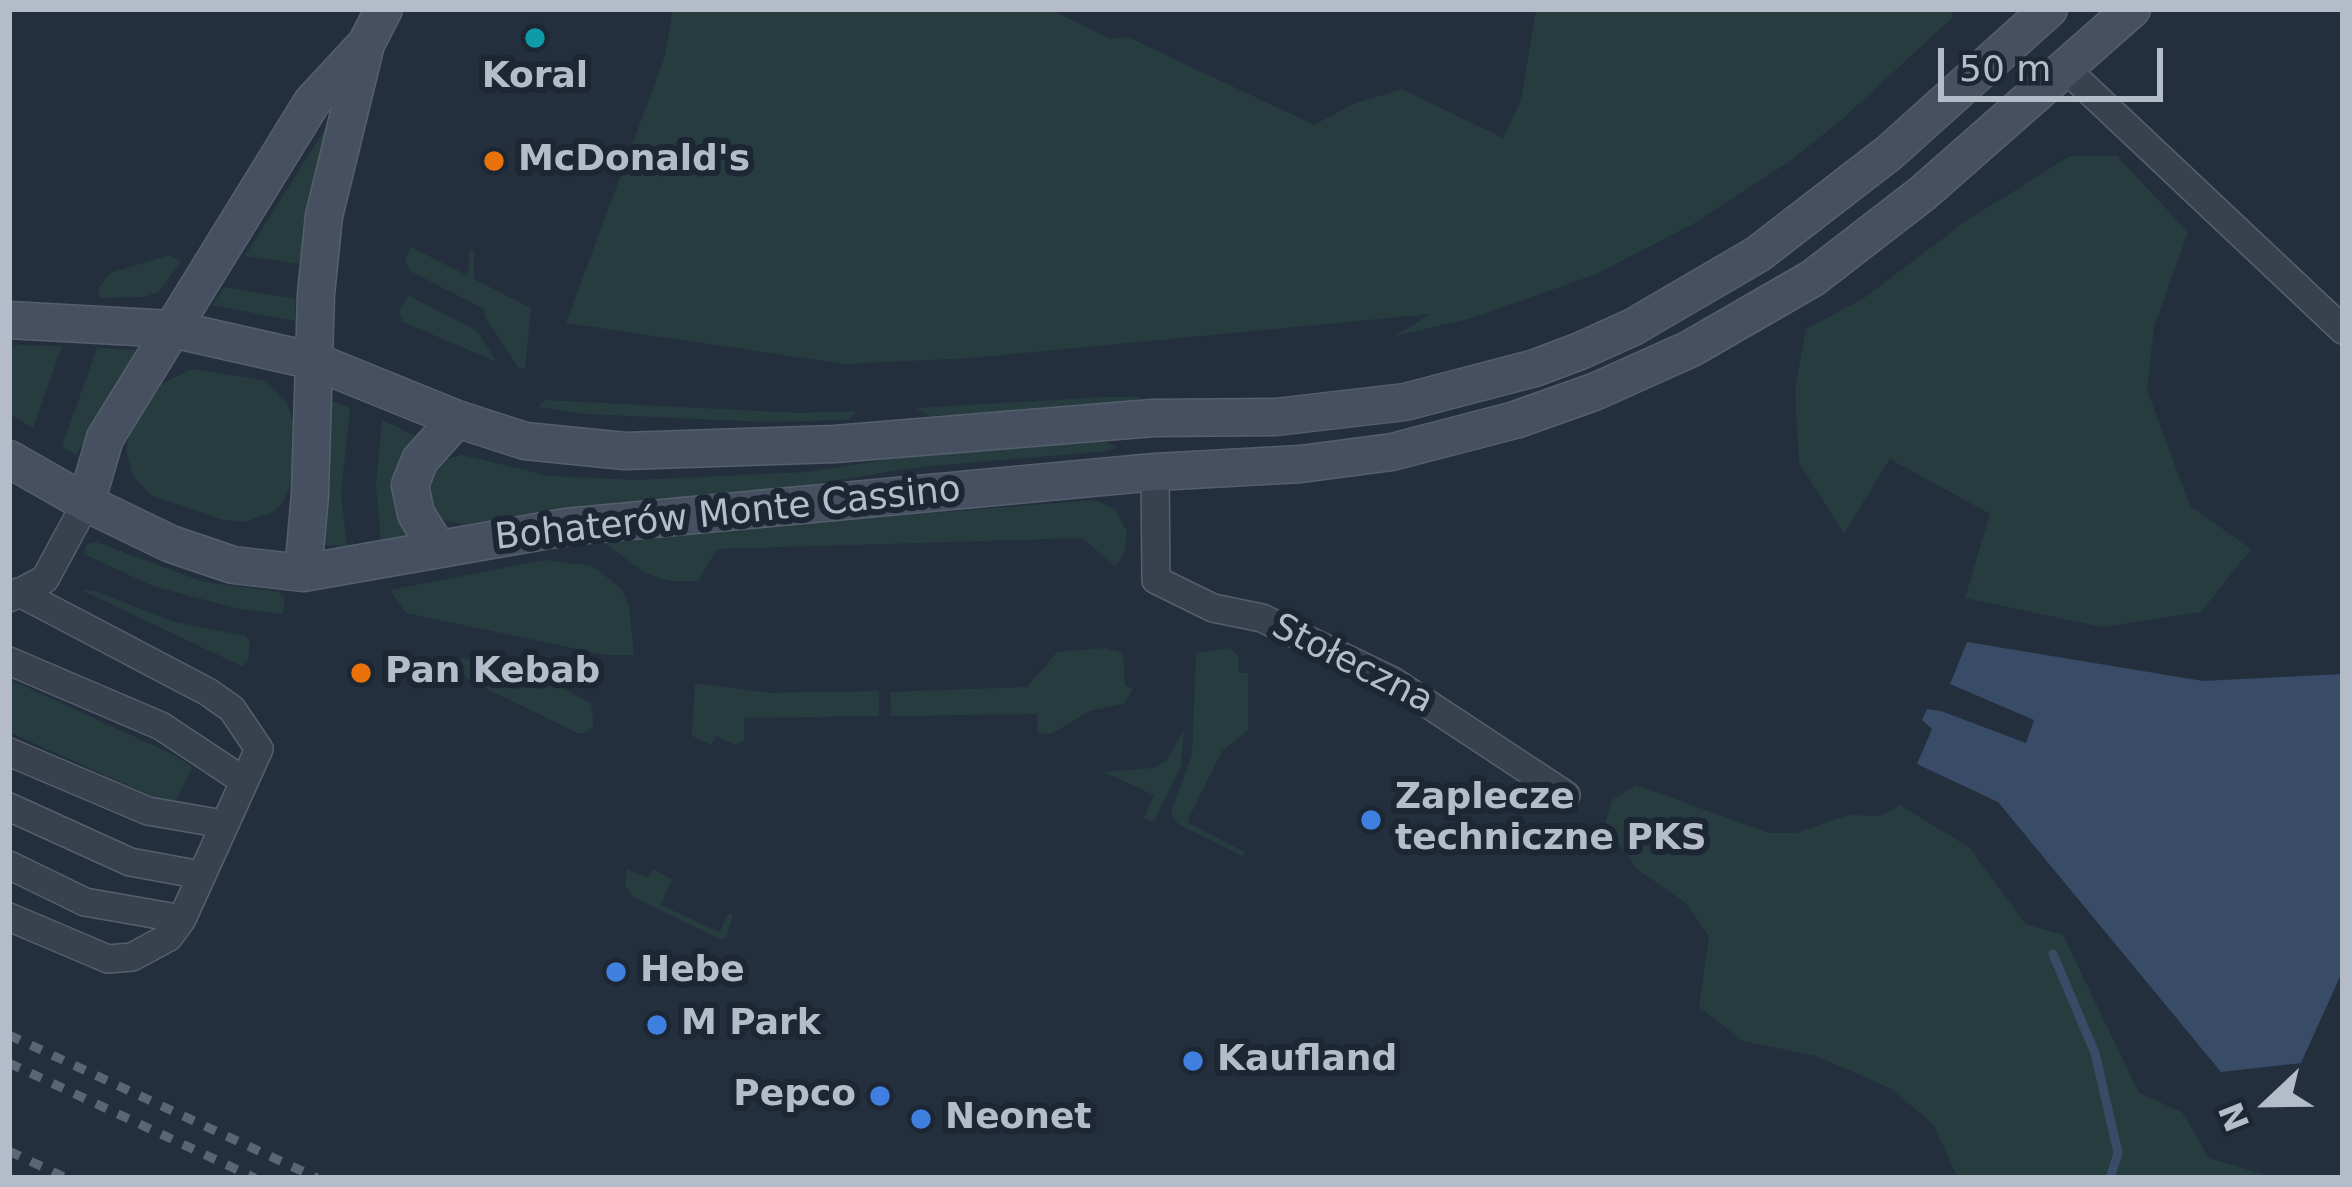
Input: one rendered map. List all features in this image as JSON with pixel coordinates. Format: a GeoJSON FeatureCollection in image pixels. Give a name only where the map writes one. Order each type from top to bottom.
{"type":"FeatureCollection","features":[{"type":"Feature","properties":{"kind":"street"},"geometry":{"type":"LineString","coordinates":[[303,573],[324,216],[366,44],[384,9]]}},
{"type":"Feature","properties":{"kind":"street","name":"Bohaterów Monte Cassino"},"geometry":{"type":"LineString","coordinates":[[172,329],[314,361],[525,441],[625,451],[835,444],[1153,418],[1276,417],[1384,405],[1535,368],[1633,327],[1758,254],[1891,152],[2049,9]]}},
{"type":"Feature","properties":{"kind":"street","name":"Bohaterów Monte Cassino"},"geometry":{"type":"LineString","coordinates":[[86,503],[171,544],[233,565],[303,573],[566,527],[1155,472],[1301,464],[1393,452],[1515,420],[1594,392],[1690,350],[1813,278],[1923,193],[2132,9]]}},
{"type":"Feature","properties":{"kind":"street"},"geometry":{"type":"LineString","coordinates":[[14,595],[45,579],[86,503],[105,438],[312,102],[366,44]]}},
{"type":"Feature","properties":{"kind":"street"},"geometry":{"type":"LineString","coordinates":[[2065,68],[2343,330]]}},
{"type":"Feature","properties":{"kind":"street"},"geometry":{"type":"LineString","coordinates":[[1891,152],[1890,176],[1897,187],[1923,193]]}},
{"type":"Feature","properties":{"kind":"street"},"geometry":{"type":"LineString","coordinates":[[9,320],[172,329]]}},
{"type":"Feature","properties":{"kind":"street"},"geometry":{"type":"LineString","coordinates":[[1153,418],[1155,472]]}},
{"type":"Feature","properties":{"kind":"street"},"geometry":{"type":"LineString","coordinates":[[438,549],[416,514],[410,484],[420,460],[457,419]]}},
{"type":"Feature","properties":{"kind":"street"},"geometry":{"type":"LineString","coordinates":[[9,458],[86,503]]}},
{"type":"Feature","properties":{"kind":"street","name":"Stołeczna"},"geometry":{"type":"LineString","coordinates":[[1155,472],[1156,580],[1213,608],[1262,618],[1393,681],[1566,795]]}},
{"type":"Feature","properties":{"kind":"street"},"geometry":{"type":"LineString","coordinates":[[9,917],[108,959],[132,957],[169,938],[259,749],[232,709],[208,692],[14,595]]}},
{"type":"Feature","properties":{"kind":"street"},"geometry":{"type":"LineString","coordinates":[[9,661],[161,726],[244,781]]}},
{"type":"Feature","properties":{"kind":"street"},"geometry":{"type":"LineString","coordinates":[[9,752],[148,811],[224,824]]}},
{"type":"Feature","properties":{"kind":"street"},"geometry":{"type":"LineString","coordinates":[[9,807],[130,862],[201,875]]}},
{"type":"Feature","properties":{"kind":"street"},"geometry":{"type":"LineString","coordinates":[[9,865],[85,902],[182,919]]}},
{"type":"Feature","properties":{"kind":"green space"},"geometry":{"type":"Polygon","coordinates":[[[673,9],[1049,9],[1110,39],[1128,37],[1314,125],[1353,104],[1402,89],[1503,138],[1521,100],[1536,9],[1950,9],[1953,17],[1838,123],[1787,163],[1693,224],[1594,275],[1469,319],[1394,336],[1431,314],[971,358],[845,364],[566,323],[665,56],[673,9]]]}},
{"type":"Feature","properties":{"kind":"green space"},"geometry":{"type":"Polygon","coordinates":[[[332,118],[299,264],[245,256],[332,118]]]}},
{"type":"Feature","properties":{"kind":"green space"},"geometry":{"type":"Polygon","coordinates":[[[2070,156],[2117,156],[2188,232],[2154,327],[2147,390],[2190,506],[2251,549],[2201,612],[2102,627],[1965,598],[1990,514],[1890,459],[1844,533],[1799,463],[1795,389],[1806,329],[1864,298],[1966,221],[2070,156]]]}},
{"type":"Feature","properties":{"kind":"green space"},"geometry":{"type":"Polygon","coordinates":[[[411,247],[468,276],[470,249],[474,251],[474,279],[531,308],[525,369],[518,367],[484,309],[410,271],[405,259],[411,247]]]}},
{"type":"Feature","properties":{"kind":"green space"},"geometry":{"type":"Polygon","coordinates":[[[170,255],[181,262],[159,292],[99,298],[99,287],[110,273],[170,255]]]}},
{"type":"Feature","properties":{"kind":"green space"},"geometry":{"type":"Polygon","coordinates":[[[224,287],[295,299],[295,321],[212,305],[224,287]]]}},
{"type":"Feature","properties":{"kind":"green space"},"geometry":{"type":"Polygon","coordinates":[[[408,295],[477,331],[497,362],[403,322],[399,312],[408,295]]]}},
{"type":"Feature","properties":{"kind":"green space"},"geometry":{"type":"Polygon","coordinates":[[[9,345],[62,346],[33,428],[9,414],[9,345]]]}},
{"type":"Feature","properties":{"kind":"green space"},"geometry":{"type":"Polygon","coordinates":[[[97,348],[141,350],[76,455],[62,446],[97,348]]]}},
{"type":"Feature","properties":{"kind":"green space"},"geometry":{"type":"Polygon","coordinates":[[[192,369],[263,380],[286,401],[295,427],[292,485],[271,513],[244,522],[224,520],[150,495],[132,474],[126,450],[130,431],[159,385],[192,369]]]}},
{"type":"Feature","properties":{"kind":"green space"},"geometry":{"type":"Polygon","coordinates":[[[1138,397],[1145,402],[929,416],[916,408],[1138,397]]]}},
{"type":"Feature","properties":{"kind":"green space"},"geometry":{"type":"Polygon","coordinates":[[[330,400],[350,408],[341,493],[347,546],[325,545],[330,400]]]}},
{"type":"Feature","properties":{"kind":"green space"},"geometry":{"type":"Polygon","coordinates":[[[545,400],[799,413],[857,411],[848,420],[767,422],[586,414],[538,407],[545,400]]]}},
{"type":"Feature","properties":{"kind":"green space"},"geometry":{"type":"Polygon","coordinates":[[[382,420],[420,438],[415,535],[381,542],[376,486],[382,420]]]}},
{"type":"Feature","properties":{"kind":"green space"},"geometry":{"type":"Polygon","coordinates":[[[1100,439],[1116,447],[919,467],[765,492],[554,511],[466,525],[439,519],[430,509],[426,485],[442,461],[462,455],[549,476],[637,480],[807,472],[928,453],[1100,439]]]}},
{"type":"Feature","properties":{"kind":"green space"},"geometry":{"type":"Polygon","coordinates":[[[1094,500],[1115,509],[1127,532],[1124,554],[1115,567],[1083,538],[717,549],[698,581],[669,581],[645,573],[600,540],[1094,500]]]}},
{"type":"Feature","properties":{"kind":"green space"},"geometry":{"type":"Polygon","coordinates":[[[96,542],[204,582],[279,592],[285,598],[283,614],[240,609],[155,587],[84,554],[87,544],[96,542]]]}},
{"type":"Feature","properties":{"kind":"green space"},"geometry":{"type":"Polygon","coordinates":[[[545,560],[592,566],[621,588],[629,606],[634,655],[606,655],[406,613],[390,590],[545,560]]]}},
{"type":"Feature","properties":{"kind":"green space"},"geometry":{"type":"Polygon","coordinates":[[[81,590],[175,622],[245,636],[250,642],[248,661],[237,664],[81,590]]]}},
{"type":"Feature","properties":{"kind":"green space"},"geometry":{"type":"Polygon","coordinates":[[[1106,648],[1123,653],[1125,686],[1133,688],[1125,703],[1090,711],[1053,733],[1038,734],[1037,714],[891,716],[890,692],[1027,687],[1057,652],[1106,648]]]}},
{"type":"Feature","properties":{"kind":"green space"},"geometry":{"type":"Polygon","coordinates":[[[1230,648],[1238,655],[1239,673],[1248,673],[1248,730],[1222,751],[1187,822],[1244,852],[1243,856],[1178,824],[1171,813],[1192,755],[1196,653],[1230,648]]]}},
{"type":"Feature","properties":{"kind":"green space"},"geometry":{"type":"Polygon","coordinates":[[[460,658],[540,674],[591,704],[594,725],[577,733],[469,680],[460,669],[460,658]]]}},
{"type":"Feature","properties":{"kind":"green space"},"geometry":{"type":"Polygon","coordinates":[[[9,679],[192,767],[173,806],[9,732],[9,679]]]}},
{"type":"Feature","properties":{"kind":"green space"},"geometry":{"type":"Polygon","coordinates":[[[695,683],[769,693],[879,691],[879,716],[744,718],[744,740],[736,745],[716,736],[711,745],[692,736],[695,683]]]}},
{"type":"Feature","properties":{"kind":"green space"},"geometry":{"type":"Polygon","coordinates":[[[1184,729],[1181,765],[1154,822],[1144,818],[1154,795],[1104,772],[1154,768],[1166,761],[1184,729]]]}},
{"type":"Feature","properties":{"kind":"green space"},"geometry":{"type":"Polygon","coordinates":[[[1636,785],[1769,833],[1796,833],[1848,815],[1881,816],[1900,805],[1970,848],[2025,924],[2063,935],[2139,1093],[2182,1112],[2209,1158],[2275,1178],[1958,1178],[1933,1124],[1890,1088],[1816,1056],[1743,1041],[1699,1007],[1709,936],[1686,903],[1638,870],[1605,825],[1612,800],[1636,785]]]}},
{"type":"Feature","properties":{"kind":"green space"},"geometry":{"type":"Polygon","coordinates":[[[627,869],[647,878],[653,869],[672,879],[661,905],[719,932],[729,913],[733,915],[726,938],[719,939],[632,896],[625,885],[627,869]]]}},
{"type":"Feature","properties":{"kind":"water"},"geometry":{"type":"Polygon","coordinates":[[[1967,642],[2203,681],[2343,674],[2343,970],[2301,1063],[2221,1072],[1998,802],[1917,764],[1932,729],[1922,720],[1927,709],[2026,743],[2034,720],[1950,684],[1967,642]]]}},
{"type":"Feature","properties":{"kind":"waterway"},"geometry":{"type":"LineString","coordinates":[[2053,954],[2095,1053],[2118,1153],[2110,1178]]}},
{"type":"Feature","properties":{"kind":"railway"},"geometry":{"type":"LineString","coordinates":[[9,1035],[317,1178]]}},
{"type":"Feature","properties":{"kind":"railway"},"geometry":{"type":"LineString","coordinates":[[9,1063],[255,1178]]}},
{"type":"Feature","properties":{"kind":"railway"},"geometry":{"type":"LineString","coordinates":[[9,1151],[66,1178]]}},
{"type":"Feature","properties":{"kind":"place","name":"Koral"},"geometry":{"type":"Point","coordinates":[535,38]}},
{"type":"Feature","properties":{"kind":"place","name":"McDonald's"},"geometry":{"type":"Point","coordinates":[494,161]}},
{"type":"Feature","properties":{"kind":"place","name":"Pan Kebab"},"geometry":{"type":"Point","coordinates":[361,673]}},
{"type":"Feature","properties":{"kind":"place","name":"Zaplecze techniczne PKS"},"geometry":{"type":"Point","coordinates":[1371,820]}},
{"type":"Feature","properties":{"kind":"place","name":"Hebe"},"geometry":{"type":"Point","coordinates":[616,972]}},
{"type":"Feature","properties":{"kind":"place","name":"M Park"},"geometry":{"type":"Point","coordinates":[657,1025]}},
{"type":"Feature","properties":{"kind":"place","name":"Kaufland"},"geometry":{"type":"Point","coordinates":[1193,1061]}},
{"type":"Feature","properties":{"kind":"place","name":"Pepco"},"geometry":{"type":"Point","coordinates":[880,1096]}},
{"type":"Feature","properties":{"kind":"place","name":"Neonet"},"geometry":{"type":"Point","coordinates":[921,1119]}}]}
